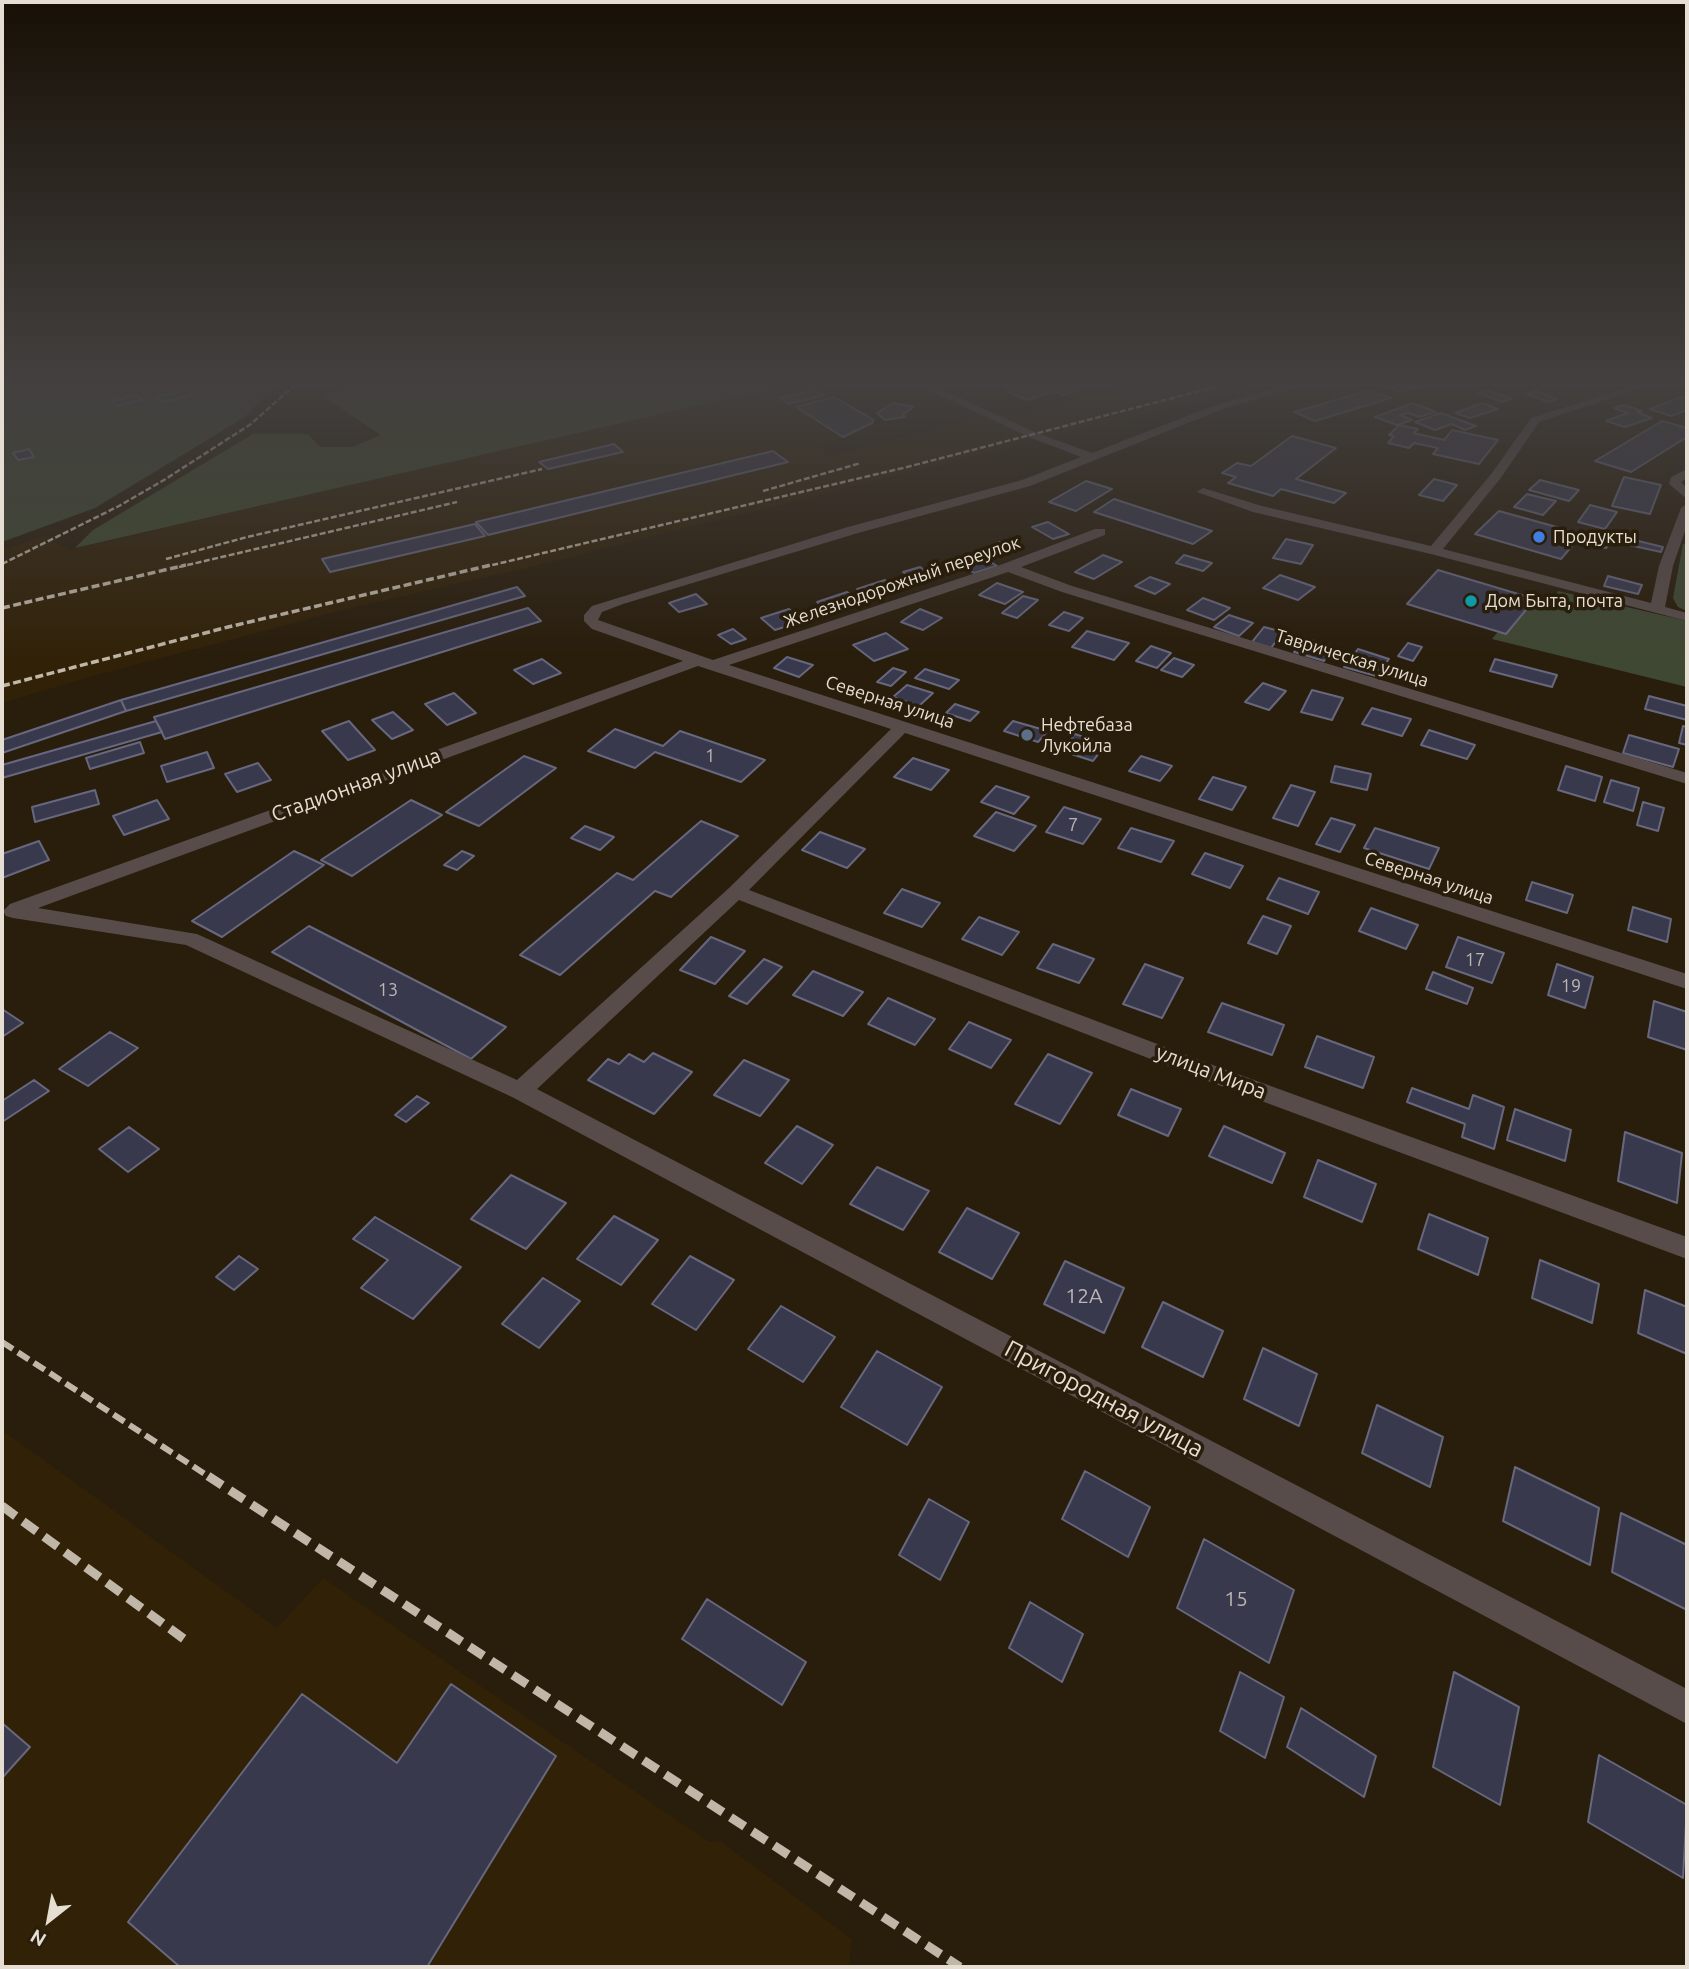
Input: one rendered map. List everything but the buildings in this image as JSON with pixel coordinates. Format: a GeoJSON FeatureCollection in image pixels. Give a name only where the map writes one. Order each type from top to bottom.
{"type":"FeatureCollection","features":[{"type":"Feature","properties":{"kind":"street","name":"Северная улица"},"geometry":{"type":"LineString","coordinates":[[1040,478],[853,530],[618,601],[597,609],[591,615],[591,621],[597,626],[1687,982]]}},
{"type":"Feature","properties":{"kind":"street"},"geometry":{"type":"LineString","coordinates":[[1434,551],[1494,478]]}},
{"type":"Feature","properties":{"kind":"street"},"geometry":{"type":"LineString","coordinates":[[1679,478],[1675,484],[1687,495]]}},
{"type":"Feature","properties":{"kind":"street"},"geometry":{"type":"LineString","coordinates":[[1203,492],[1258,509],[1434,551],[1687,617]]}},
{"type":"Feature","properties":{"kind":"street"},"geometry":{"type":"LineString","coordinates":[[1657,610],[1666,566],[1687,508]]}},
{"type":"Feature","properties":{"kind":"street","name":"Железнодорожный переулок"},"geometry":{"type":"LineString","coordinates":[[707,662],[1008,567],[1100,532]]}},
{"type":"Feature","properties":{"kind":"street","name":"Таврическая улица"},"geometry":{"type":"LineString","coordinates":[[1008,567],[1080,594],[1687,779]]}},
{"type":"Feature","properties":{"kind":"street","name":"Стадионная улица"},"geometry":{"type":"LineString","coordinates":[[7,913],[707,662]]}},
{"type":"Feature","properties":{"kind":"street"},"geometry":{"type":"LineString","coordinates":[[520,1091],[736,892],[903,726]]}},
{"type":"Feature","properties":{"kind":"street","name":"улица Мира"},"geometry":{"type":"LineString","coordinates":[[736,892],[1213,1074],[1687,1248]]}},
{"type":"Feature","properties":{"kind":"street","name":"Стадионная улица"},"geometry":{"type":"LineString","coordinates":[[7,913],[190,939],[520,1091]]}},
{"type":"Feature","properties":{"kind":"street","name":"Пригородная улица"},"geometry":{"type":"LineString","coordinates":[[520,1091],[1687,1707]]}},
{"type":"Feature","properties":{"kind":"shaded area"},"geometry":{"type":"Polygon","coordinates":[[[378,478],[887,478],[535,566],[354,607],[2,703],[2,551],[42,536],[71,550],[378,478]]]}},
{"type":"Feature","properties":{"kind":"shaded area"},"geometry":{"type":"Polygon","coordinates":[[[2,1430],[277,1628],[323,1578],[709,1842],[721,1842],[852,1939],[849,1967],[2,1967],[2,1430]]]}},
{"type":"Feature","properties":{"kind":"green space"},"geometry":{"type":"Polygon","coordinates":[[[2,478],[145,478],[95,508],[2,542],[2,478]]]}},
{"type":"Feature","properties":{"kind":"green space"},"geometry":{"type":"Polygon","coordinates":[[[180,478],[381,478],[75,548],[93,530],[180,478]]]}},
{"type":"Feature","properties":{"kind":"green space"},"geometry":{"type":"Polygon","coordinates":[[[1687,543],[1687,611],[1678,607],[1673,598],[1683,544],[1687,543]]]}},
{"type":"Feature","properties":{"kind":"green space"},"geometry":{"type":"Polygon","coordinates":[[[1558,591],[1687,621],[1687,687],[1492,639],[1521,603],[1541,597],[1554,599],[1558,591]]]}},
{"type":"Feature","properties":{"kind":"railway"},"geometry":{"type":"LineString","coordinates":[[2,564],[119,506],[167,478]]}},
{"type":"Feature","properties":{"kind":"railway"},"geometry":{"type":"LineString","coordinates":[[166,559],[247,537],[503,478]]}},
{"type":"Feature","properties":{"kind":"railway"},"geometry":{"type":"LineString","coordinates":[[763,491],[809,478]]}},
{"type":"Feature","properties":{"kind":"railway"},"geometry":{"type":"LineString","coordinates":[[484,567],[861,478]]}},
{"type":"Feature","properties":{"kind":"railway"},"geometry":{"type":"LineString","coordinates":[[179,567],[457,502]]}},
{"type":"Feature","properties":{"kind":"railway"},"geometry":{"type":"LineString","coordinates":[[2,608],[186,565]]}},
{"type":"Feature","properties":{"kind":"railway"},"geometry":{"type":"LineString","coordinates":[[2,686],[228,627],[491,565]]}},
{"type":"Feature","properties":{"kind":"railway"},"geometry":{"type":"LineString","coordinates":[[2,1342],[211,1478]]}},
{"type":"Feature","properties":{"kind":"railway"},"geometry":{"type":"LineString","coordinates":[[208,1476],[960,1967]]}},
{"type":"Feature","properties":{"kind":"railway"},"geometry":{"type":"LineString","coordinates":[[2,1506],[184,1639]]}},
{"type":"Feature","properties":{"kind":"place","name":"Продукты"},"geometry":{"type":"Point","coordinates":[1539,537]}},
{"type":"Feature","properties":{"kind":"place","name":"Дом Быта, почта"},"geometry":{"type":"Point","coordinates":[1471,601]}},
{"type":"Feature","properties":{"kind":"place","name":"Нефтебаза Лукойла"},"geometry":{"type":"Point","coordinates":[1027,735]}}]}
